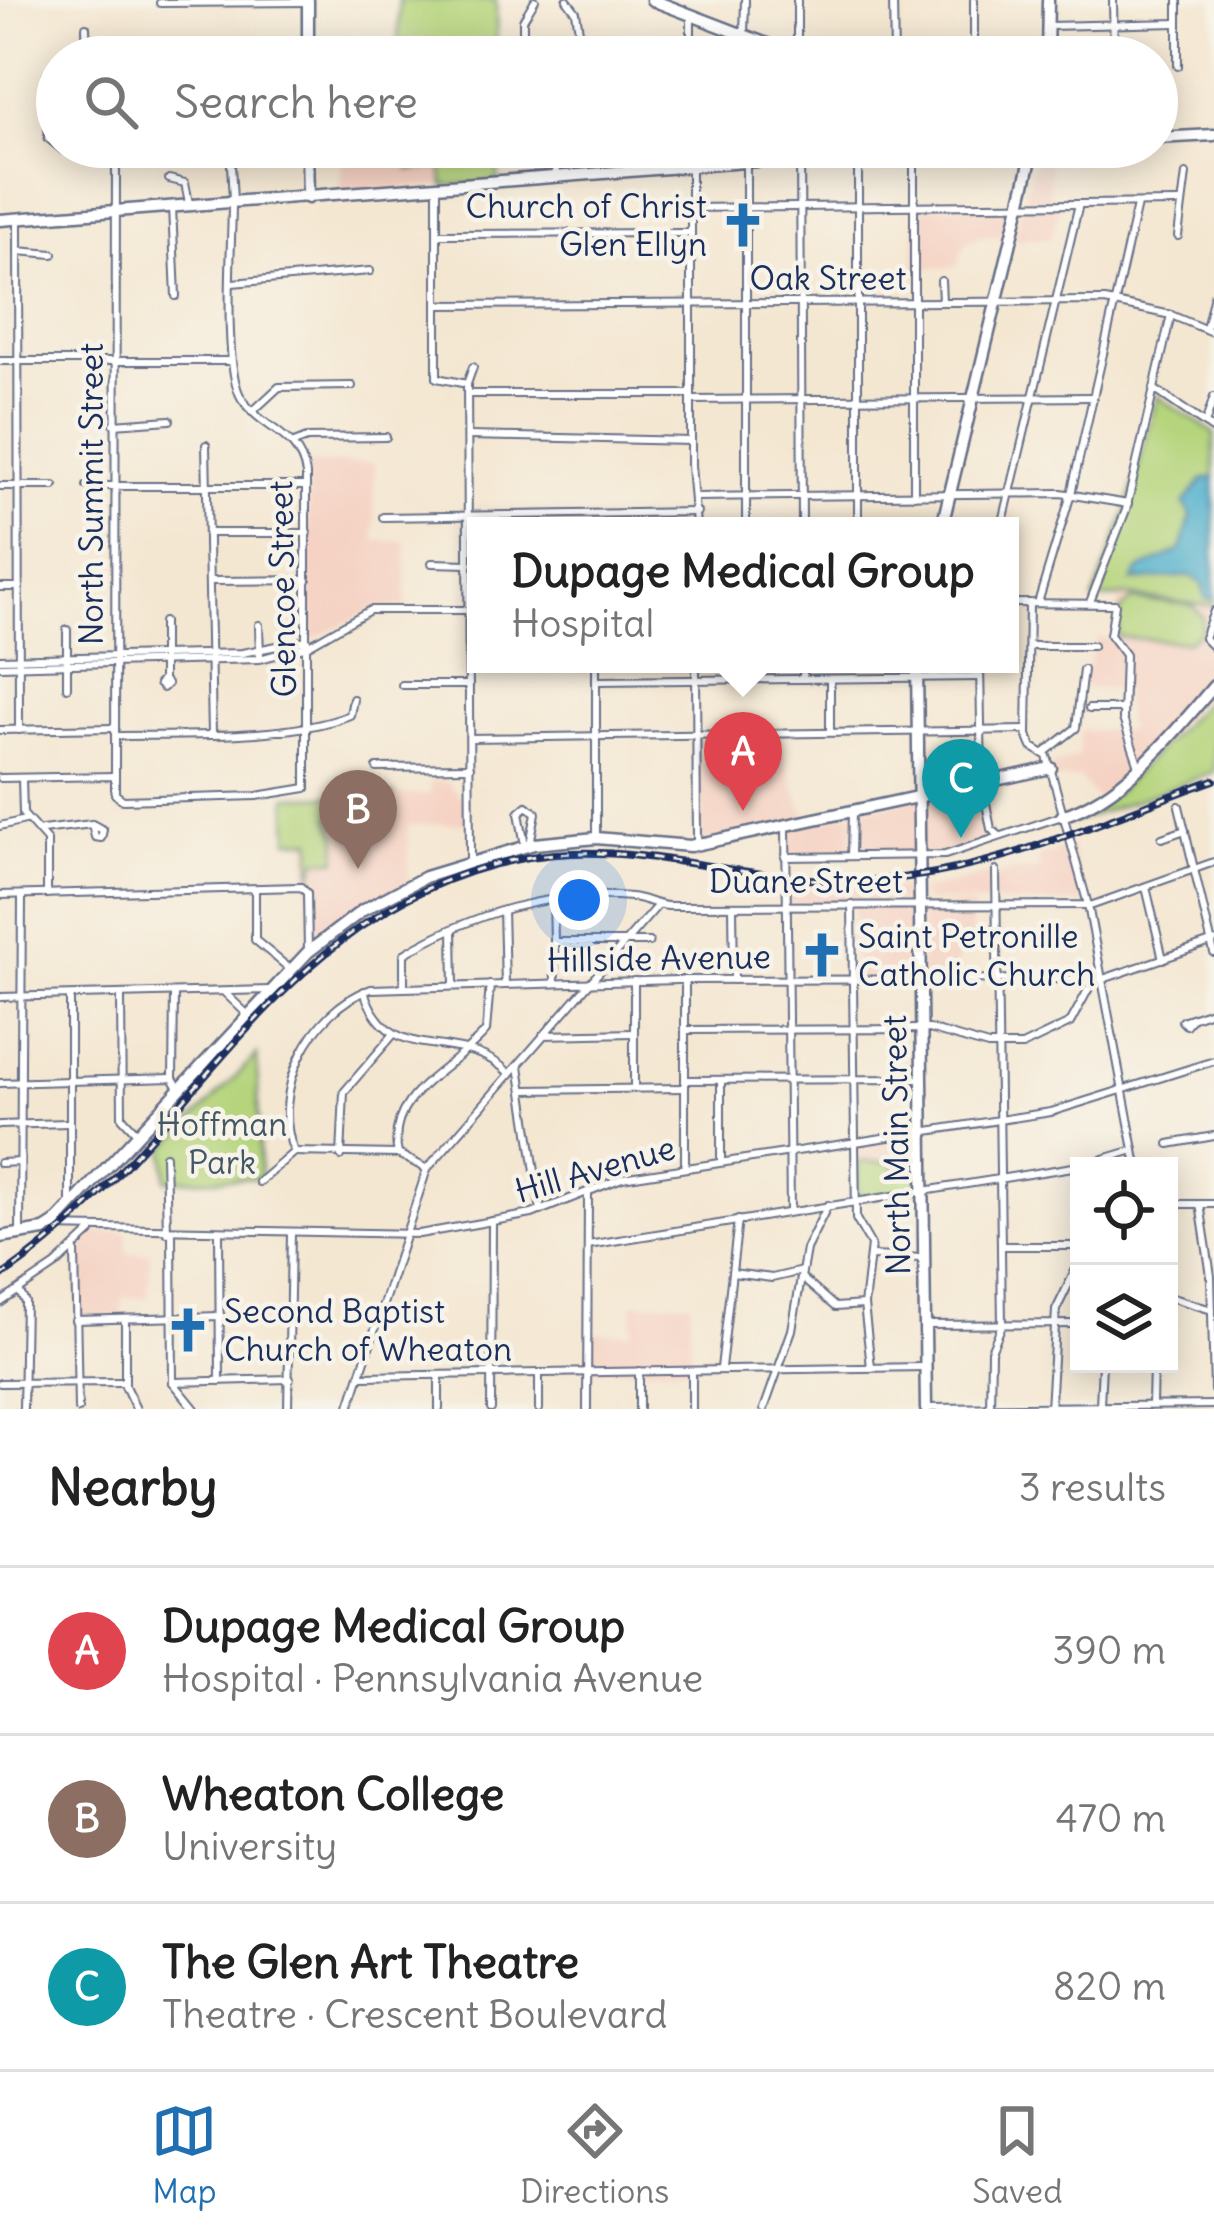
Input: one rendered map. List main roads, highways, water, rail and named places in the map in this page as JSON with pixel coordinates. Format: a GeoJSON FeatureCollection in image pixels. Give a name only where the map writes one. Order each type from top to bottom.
{"type":"FeatureCollection","features":[{"type":"Feature","properties":{"kind":"water"},"geometry":{"type":"Polygon","coordinates":[[[1214,477],[1214,599],[1206,599],[1202,584],[1191,576],[1132,581],[1139,570],[1181,550],[1191,515],[1184,504],[1202,480],[1214,477]]]}},
{"type":"Feature","properties":{"kind":"railway"},"geometry":{"type":"LineString","coordinates":[[0,1277],[56,1234],[108,1184],[304,972],[359,928],[420,892],[483,867],[542,855],[596,853],[813,879],[918,876],[1005,856],[1214,780]]}},
{"type":"Feature","properties":{"kind":"place","name":"Church of Christ Glen Ellyn"},"geometry":{"type":"Point","coordinates":[743,225]}},
{"type":"Feature","properties":{"kind":"place","name":"Dupage Medical Group"},"geometry":{"type":"Point","coordinates":[743,811]}},
{"type":"Feature","properties":{"kind":"place","name":"The Glen Art Theatre"},"geometry":{"type":"Point","coordinates":[961,838]}},
{"type":"Feature","properties":{"kind":"place","name":"Wheaton College"},"geometry":{"type":"Point","coordinates":[358,869]}},
{"type":"Feature","properties":{"kind":"place","name":"Saint Petronille Catholic Church"},"geometry":{"type":"Point","coordinates":[822,955]}},
{"type":"Feature","properties":{"kind":"place","name":"Second Baptist Church of Wheaton"},"geometry":{"type":"Point","coordinates":[188,1330]}},
{"type":"Feature","properties":{"kind":"park label","name":"Hoffman Park"},"geometry":{"type":"Point","coordinates":[222,1143]}}]}
